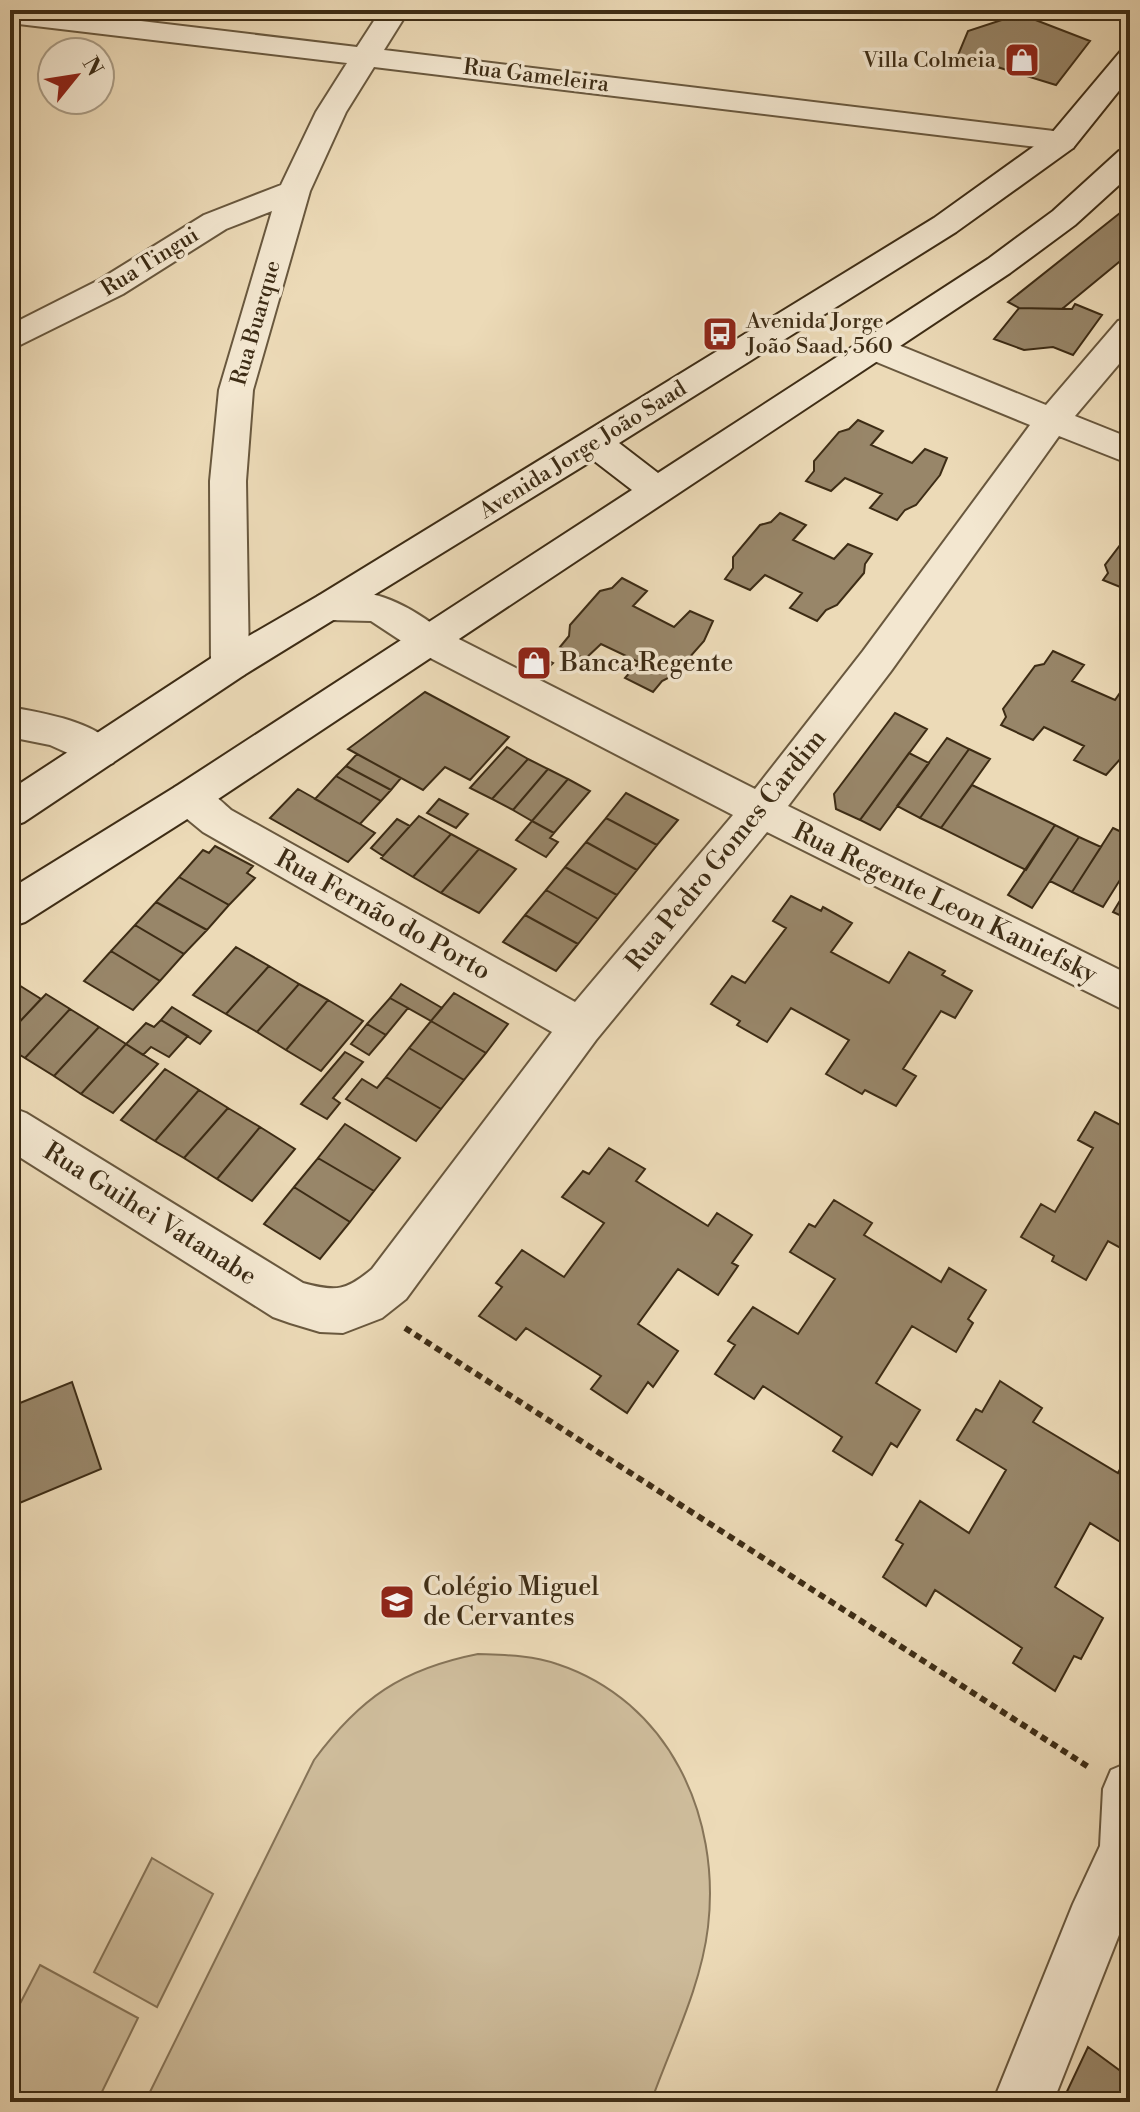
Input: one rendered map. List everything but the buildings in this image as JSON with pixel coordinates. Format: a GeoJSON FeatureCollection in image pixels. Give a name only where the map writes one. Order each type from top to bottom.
{"type":"FeatureCollection","features":[{"type":"Feature","properties":{"kind":"street","name":"Rua Buarque"},"geometry":{"type":"LineString","coordinates":[[230,665],[228,481],[236,390],[294,191],[331,112],[395,10]]}},
{"type":"Feature","properties":{"kind":"street","name":"Rua Gameleira"},"geometry":{"type":"LineString","coordinates":[[10,14],[1062,141]]}},
{"type":"Feature","properties":{"kind":"street","name":"Avenida Jorge João Saad"},"geometry":{"type":"LineString","coordinates":[[10,811],[230,665],[331,606],[945,225],[1062,141],[1130,58]]}},
{"type":"Feature","properties":{"kind":"street"},"geometry":{"type":"LineString","coordinates":[[10,910],[189,798],[999,266],[1053,226],[1130,158]]}},
{"type":"Feature","properties":{"kind":"street","name":"Rua Tingui"},"geometry":{"type":"LineString","coordinates":[[10,339],[111,287],[215,222],[294,191]]}},
{"type":"Feature","properties":{"kind":"street","name":"Rua Pedro Gomes Cardim"},"geometry":{"type":"LineString","coordinates":[[368,1304],[389,1284],[581,1027],[761,811],[877,661],[1052,420],[1130,329]]}},
{"type":"Feature","properties":{"kind":"street"},"geometry":{"type":"LineString","coordinates":[[874,348],[1130,452]]}},
{"type":"Feature","properties":{"kind":"street"},"geometry":{"type":"LineString","coordinates":[[595,443],[657,490]]}},
{"type":"Feature","properties":{"kind":"street","name":"Rua Regente Leon Kaniefsky"},"geometry":{"type":"LineString","coordinates":[[331,606],[359,604],[383,609],[428,640],[1130,995]]}},
{"type":"Feature","properties":{"kind":"street"},"geometry":{"type":"LineString","coordinates":[[10,722],[59,732],[99,752]]}},
{"type":"Feature","properties":{"kind":"street","name":"Rua Fernão do Porto"},"geometry":{"type":"LineString","coordinates":[[189,798],[217,821],[581,1027]]}},
{"type":"Feature","properties":{"kind":"street","name":"Rua Guihei Vatanabe"},"geometry":{"type":"LineString","coordinates":[[10,1127],[290,1301],[325,1313],[348,1311],[368,1304]]}},
{"type":"Feature","properties":{"kind":"street"},"geometry":{"type":"LineString","coordinates":[[1023,2102],[1093,1924],[1129,1849],[1129,1791]]}},
{"type":"Feature","properties":{"kind":"path"},"geometry":{"type":"LineString","coordinates":[[368,1304],[1129,1791]]}},
{"type":"Feature","properties":{"kind":"shaded area"},"geometry":{"type":"Polygon","coordinates":[[[478,1654],[538,1659],[596,1681],[630,1705],[657,1734],[679,1768],[695,1805],[706,1844],[710,1885],[708,1927],[692,1994],[651,2102],[145,2102],[314,1760],[348,1719],[385,1689],[427,1668],[478,1654]]]}},
{"type":"Feature","properties":{"kind":"shaded area"},"geometry":{"type":"Polygon","coordinates":[[[152,1858],[213,1894],[157,2007],[94,1972],[152,1858]]]}},
{"type":"Feature","properties":{"kind":"shaded area"},"geometry":{"type":"Polygon","coordinates":[[[40,1965],[138,2018],[97,2102],[10,2102],[10,2023],[40,1965]]]}},
{"type":"Feature","properties":{"kind":"place","name":"Villa Colmeia"},"geometry":{"type":"Point","coordinates":[1022,60]}},
{"type":"Feature","properties":{"kind":"place","name":"Avenida Jorge João Saad, 560"},"geometry":{"type":"Point","coordinates":[720,334]}},
{"type":"Feature","properties":{"kind":"place","name":"Banca Regente"},"geometry":{"type":"Point","coordinates":[534,663]}},
{"type":"Feature","properties":{"kind":"place","name":"Colégio Miguel de Cervantes"},"geometry":{"type":"Point","coordinates":[397,1602]}}]}
